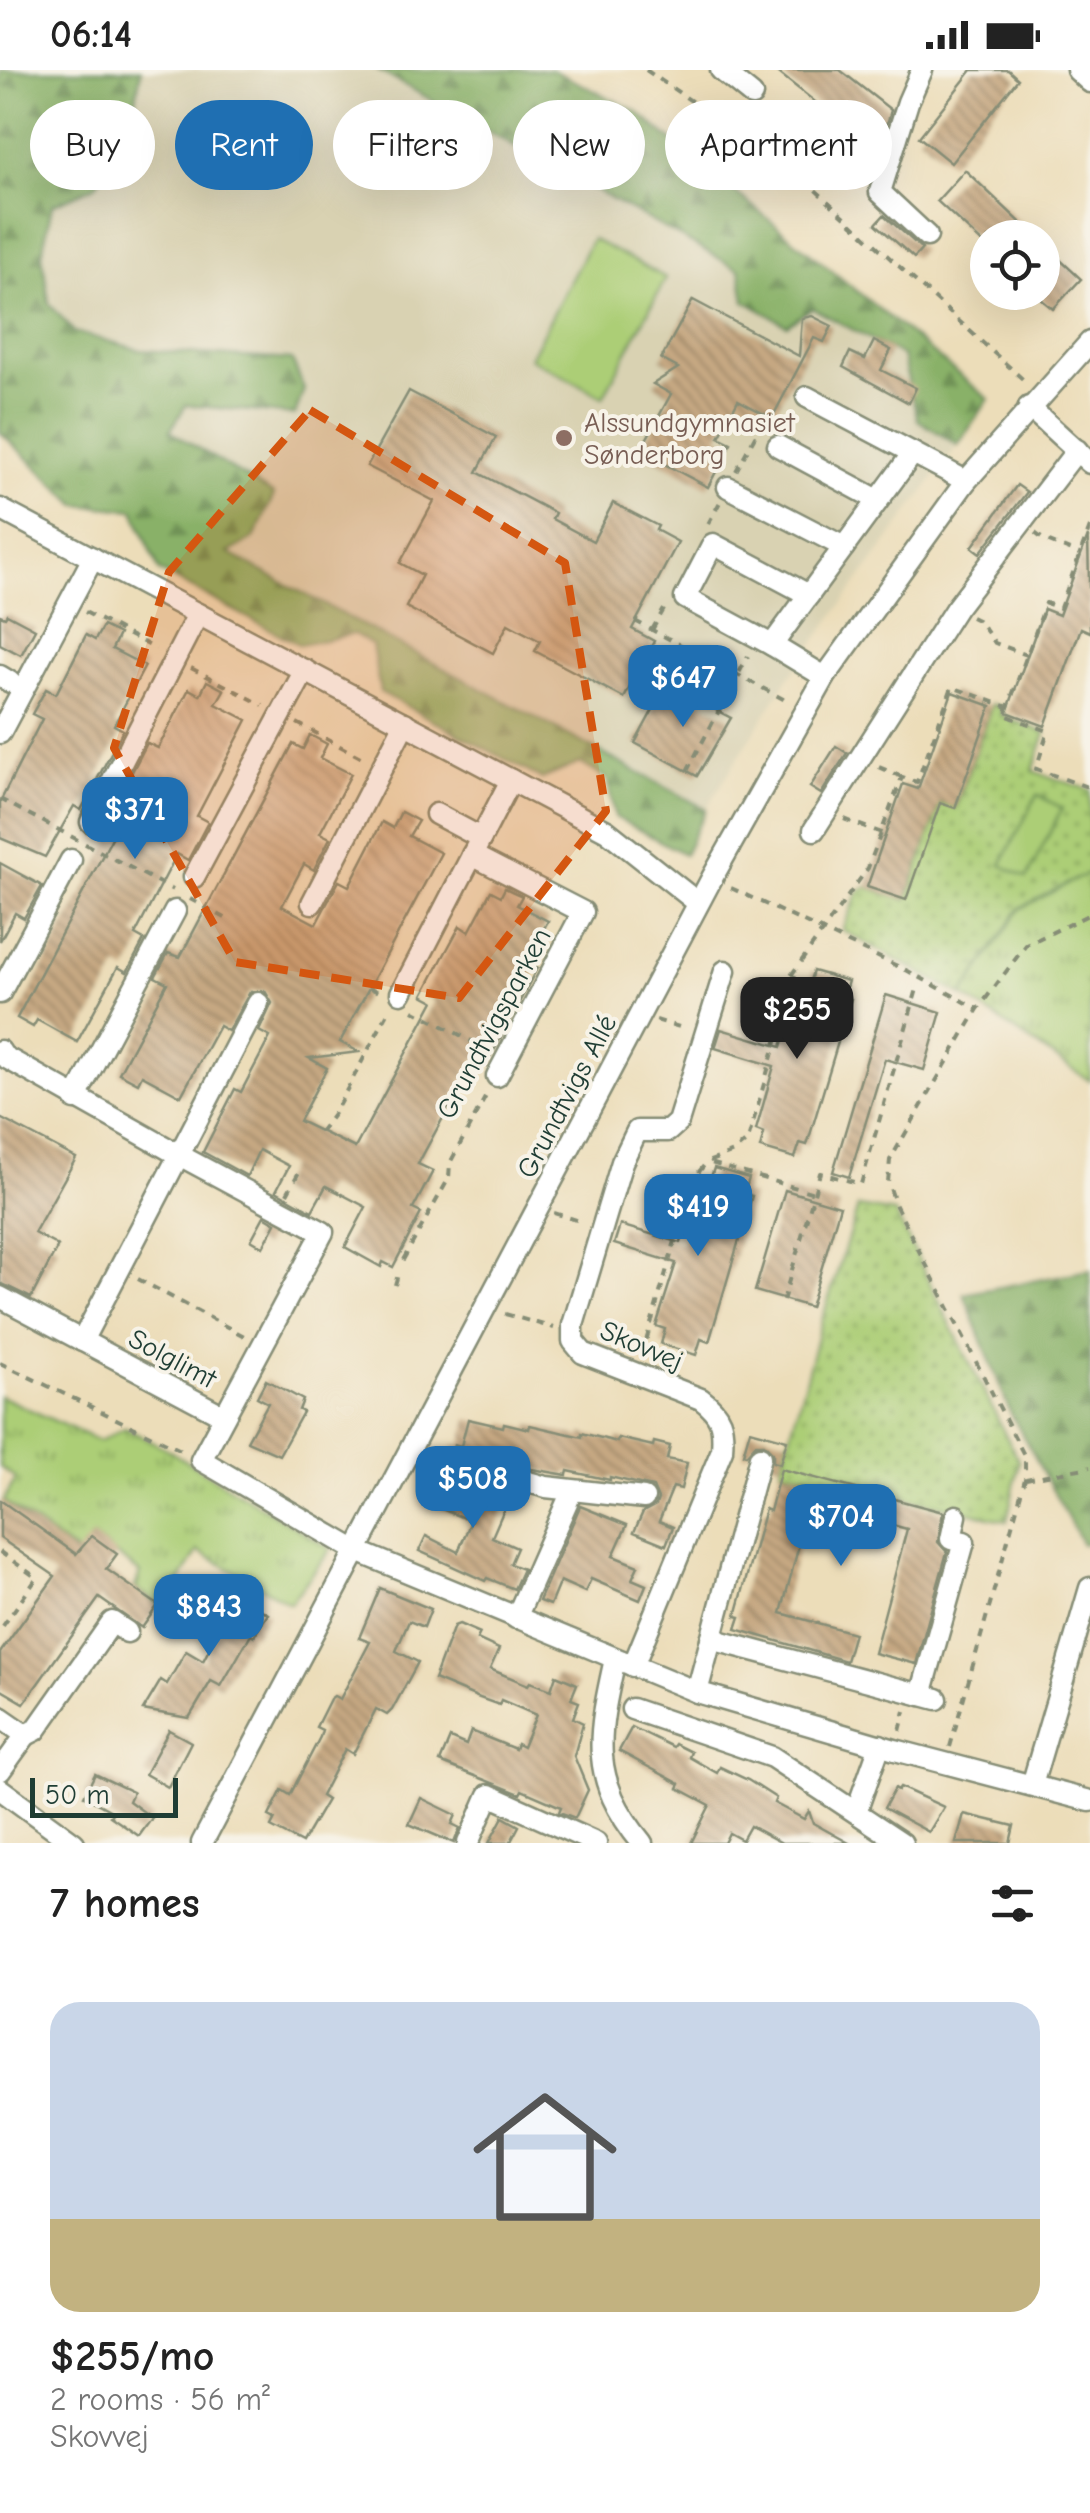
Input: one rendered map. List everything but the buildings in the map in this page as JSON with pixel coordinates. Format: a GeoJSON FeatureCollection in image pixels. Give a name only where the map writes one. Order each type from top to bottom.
{"type":"FeatureCollection","features":[{"type":"Feature","properties":{"kind":"street"},"geometry":{"type":"LineString","coordinates":[[721,70],[752,95]]}},
{"type":"Feature","properties":{"kind":"street"},"geometry":{"type":"LineString","coordinates":[[922,70],[880,192],[926,236]]}},
{"type":"Feature","properties":{"kind":"street"},"geometry":{"type":"LineString","coordinates":[[1077,70],[1090,82]]}},
{"type":"Feature","properties":{"kind":"street","name":"Grundtvigs Allé"},"geometry":{"type":"LineString","coordinates":[[202,1843],[698,904],[826,676],[966,481],[1090,342]]}},
{"type":"Feature","properties":{"kind":"street"},"geometry":{"type":"LineString","coordinates":[[807,397],[966,481]]}},
{"type":"Feature","properties":{"kind":"street"},"geometry":{"type":"LineString","coordinates":[[814,830],[956,608],[1022,523],[1083,457],[1034,401]]}},
{"type":"Feature","properties":{"kind":"street"},"geometry":{"type":"LineString","coordinates":[[778,446],[878,500]]}},
{"type":"Feature","properties":{"kind":"street"},"geometry":{"type":"LineString","coordinates":[[765,641],[809,595],[913,453]]}},
{"type":"Feature","properties":{"kind":"street"},"geometry":{"type":"LineString","coordinates":[[728,486],[844,547]]}},
{"type":"Feature","properties":{"kind":"street"},"geometry":{"type":"LineString","coordinates":[[0,509],[607,831],[698,904]]}},
{"type":"Feature","properties":{"kind":"street"},"geometry":{"type":"LineString","coordinates":[[809,595],[712,544],[685,598],[826,676]]}},
{"type":"Feature","properties":{"kind":"street"},"geometry":{"type":"LineString","coordinates":[[0,733],[92,558]]}},
{"type":"Feature","properties":{"kind":"street"},"geometry":{"type":"LineString","coordinates":[[91,822],[198,614]]}},
{"type":"Feature","properties":{"kind":"street"},"geometry":{"type":"LineString","coordinates":[[194,878],[305,670]]}},
{"type":"Feature","properties":{"kind":"street"},"geometry":{"type":"LineString","coordinates":[[312,902],[405,724]]}},
{"type":"Feature","properties":{"kind":"street"},"geometry":{"type":"LineString","coordinates":[[398,997],[511,780]]}},
{"type":"Feature","properties":{"kind":"street"},"geometry":{"type":"LineString","coordinates":[[436,814],[477,846]]}},
{"type":"Feature","properties":{"kind":"street","name":"Grundtvigsparken"},"geometry":{"type":"LineString","coordinates":[[477,846],[583,912],[501,1068]]}},
{"type":"Feature","properties":{"kind":"street"},"geometry":{"type":"LineString","coordinates":[[0,993],[76,851]]}},
{"type":"Feature","properties":{"kind":"street"},"geometry":{"type":"LineString","coordinates":[[75,1099],[176,911]]}},
{"type":"Feature","properties":{"kind":"street","name":"Skovvej"},"geometry":{"type":"LineString","coordinates":[[624,1663],[722,1450],[724,1428],[717,1411],[701,1399],[582,1353],[573,1342],[572,1324],[622,1162],[637,1131],[668,1130],[678,1122],[725,972]]}},
{"type":"Feature","properties":{"kind":"street"},"geometry":{"type":"LineString","coordinates":[[82,1341],[258,1003]]}},
{"type":"Feature","properties":{"kind":"street"},"geometry":{"type":"LineString","coordinates":[[0,1051],[75,1099],[323,1232],[224,1416]]}},
{"type":"Feature","properties":{"kind":"street","name":"Solglimt"},"geometry":{"type":"LineString","coordinates":[[0,1298],[224,1416],[201,1460]]}},
{"type":"Feature","properties":{"kind":"street"},"geometry":{"type":"LineString","coordinates":[[697,1692],[760,1457]]}},
{"type":"Feature","properties":{"kind":"street"},"geometry":{"type":"LineString","coordinates":[[201,1460],[357,1551],[697,1692],[887,1748],[1090,1801]]}},
{"type":"Feature","properties":{"kind":"street"},"geometry":{"type":"LineString","coordinates":[[459,1462],[509,1479],[572,1491],[644,1498]]}},
{"type":"Feature","properties":{"kind":"street"},"geometry":{"type":"LineString","coordinates":[[516,1618],[572,1491]]}},
{"type":"Feature","properties":{"kind":"street"},"geometry":{"type":"LineString","coordinates":[[711,1638],[923,1695],[964,1542],[951,1539],[956,1516]]}},
{"type":"Feature","properties":{"kind":"street"},"geometry":{"type":"LineString","coordinates":[[1032,1785],[1090,1588]]}},
{"type":"Feature","properties":{"kind":"street"},"geometry":{"type":"LineString","coordinates":[[0,1770],[26,1735],[36,1730],[112,1622],[127,1632]]}},
{"type":"Feature","properties":{"kind":"street"},"geometry":{"type":"LineString","coordinates":[[624,1663],[600,1726],[600,1760],[611,1795],[634,1840]]}},
{"type":"Feature","properties":{"kind":"street"},"geometry":{"type":"LineString","coordinates":[[632,1709],[772,1756],[902,1843]]}},
{"type":"Feature","properties":{"kind":"street"},"geometry":{"type":"LineString","coordinates":[[0,1717],[26,1735]]}},
{"type":"Feature","properties":{"kind":"street"},"geometry":{"type":"LineString","coordinates":[[856,1812],[887,1748]]}},
{"type":"Feature","properties":{"kind":"street"},"geometry":{"type":"LineString","coordinates":[[0,1789],[74,1843]]}},
{"type":"Feature","properties":{"kind":"street"},"geometry":{"type":"LineString","coordinates":[[468,1843],[489,1795],[596,1843]]}},
{"type":"Feature","properties":{"kind":"path"},"geometry":{"type":"LineString","coordinates":[[646,70],[799,175],[1034,401]]}},
{"type":"Feature","properties":{"kind":"path"},"geometry":{"type":"LineString","coordinates":[[1022,523],[1044,540],[1080,554]]}},
{"type":"Feature","properties":{"kind":"path"},"geometry":{"type":"LineString","coordinates":[[1090,528],[1060,608],[1046,603],[1005,715],[1048,731],[1036,769],[1090,788]]}},
{"type":"Feature","properties":{"kind":"path"},"geometry":{"type":"LineString","coordinates":[[68,603],[382,768]]}},
{"type":"Feature","properties":{"kind":"path"},"geometry":{"type":"LineString","coordinates":[[956,608],[978,621],[994,643],[1027,655]]}},
{"type":"Feature","properties":{"kind":"path"},"geometry":{"type":"LineString","coordinates":[[636,622],[806,711]]}},
{"type":"Feature","properties":{"kind":"path"},"geometry":{"type":"LineString","coordinates":[[688,771],[738,675],[765,641]]}},
{"type":"Feature","properties":{"kind":"path"},"geometry":{"type":"LineString","coordinates":[[862,757],[917,782],[952,687],[1008,707]]}},
{"type":"Feature","properties":{"kind":"path"},"geometry":{"type":"LineString","coordinates":[[782,988],[868,868],[902,777]]}},
{"type":"Feature","properties":{"kind":"path"},"geometry":{"type":"LineString","coordinates":[[0,799],[76,851],[229,920]]}},
{"type":"Feature","properties":{"kind":"path"},"geometry":{"type":"LineString","coordinates":[[828,810],[882,833]]}},
{"type":"Feature","properties":{"kind":"path"},"geometry":{"type":"LineString","coordinates":[[76,851],[91,822]]}},
{"type":"Feature","properties":{"kind":"path"},"geometry":{"type":"LineString","coordinates":[[712,878],[908,971],[978,1009]]}},
{"type":"Feature","properties":{"kind":"path"},"geometry":{"type":"LineString","coordinates":[[946,1764],[1025,1479],[1025,1457],[896,1206],[888,1182],[890,1160],[978,1009],[1026,945],[1090,914]]}},
{"type":"Feature","properties":{"kind":"path"},"geometry":{"type":"LineString","coordinates":[[636,1374],[693,1179],[707,1162],[734,1152],[748,1140],[796,969]]}},
{"type":"Feature","properties":{"kind":"path"},"geometry":{"type":"LineString","coordinates":[[370,988],[398,997],[501,1068]]}},
{"type":"Feature","properties":{"kind":"path"},"geometry":{"type":"LineString","coordinates":[[783,1301],[820,1173],[861,1184],[917,989]]}},
{"type":"Feature","properties":{"kind":"path"},"geometry":{"type":"LineString","coordinates":[[320,1132],[398,997]]}},
{"type":"Feature","properties":{"kind":"path"},"geometry":{"type":"LineString","coordinates":[[639,1015],[705,1034]]}},
{"type":"Feature","properties":{"kind":"path"},"geometry":{"type":"LineString","coordinates":[[768,1033],[777,1036]]}},
{"type":"Feature","properties":{"kind":"path","name":"Grundtvigsparken"},"geometry":{"type":"LineString","coordinates":[[404,1260],[449,1178],[450,1163],[501,1068]]}},
{"type":"Feature","properties":{"kind":"path"},"geometry":{"type":"LineString","coordinates":[[758,1070],[767,1073]]}},
{"type":"Feature","properties":{"kind":"path"},"geometry":{"type":"LineString","coordinates":[[744,1120],[752,1123]]}},
{"type":"Feature","properties":{"kind":"path"},"geometry":{"type":"LineString","coordinates":[[707,1162],[814,1193]]}},
{"type":"Feature","properties":{"kind":"path"},"geometry":{"type":"LineString","coordinates":[[538,1208],[602,1228]]}},
{"type":"Feature","properties":{"kind":"path"},"geometry":{"type":"LineString","coordinates":[[670,1232],[677,1234]]}},
{"type":"Feature","properties":{"kind":"path"},"geometry":{"type":"LineString","coordinates":[[657,1267],[667,1270]]}},
{"type":"Feature","properties":{"kind":"path"},"geometry":{"type":"LineString","coordinates":[[119,1269],[262,1345]]}},
{"type":"Feature","properties":{"kind":"path"},"geometry":{"type":"LineString","coordinates":[[395,1285],[399,1271]]}},
{"type":"Feature","properties":{"kind":"path"},"geometry":{"type":"LineString","coordinates":[[485,1308],[573,1333]]}},
{"type":"Feature","properties":{"kind":"path"},"geometry":{"type":"LineString","coordinates":[[641,1316],[652,1319]]}},
{"type":"Feature","properties":{"kind":"path"},"geometry":{"type":"LineString","coordinates":[[0,1363],[201,1460]]}},
{"type":"Feature","properties":{"kind":"path"},"geometry":{"type":"LineString","coordinates":[[1025,1479],[1090,1467]]}},
{"type":"Feature","properties":{"kind":"path"},"geometry":{"type":"LineString","coordinates":[[0,1552],[37,1578],[0,1630]]}},
{"type":"Feature","properties":{"kind":"path"},"geometry":{"type":"LineString","coordinates":[[887,1748],[923,1695]]}},
{"type":"Feature","properties":{"kind":"highlighted area"},"geometry":{"type":"Polygon","coordinates":[[[310,410],[565,563],[606,811],[459,998],[235,962],[114,748],[169,572],[310,410]]]}},
{"type":"Feature","properties":{"kind":"shaded area","name":"Alssundgymnasiet Sønderborg"},"geometry":{"type":"Polygon","coordinates":[[[141,70],[377,70],[431,100],[333,100],[333,190],[493,190],[493,134],[513,145],[513,190],[595,190],[740,270],[746,301],[787,324],[811,308],[902,356],[918,420],[958,445],[789,677],[706,809],[227,553],[274,495],[170,431],[185,405],[295,415],[292,360],[141,350],[74,332],[49,303],[42,254],[52,205],[86,190],[155,190],[155,100],[136,100],[141,70]]]}},
{"type":"Feature","properties":{"kind":"green space"},"geometry":{"type":"Polygon","coordinates":[[[0,70],[141,70],[136,100],[30,100],[30,190],[86,190],[52,205],[42,254],[49,303],[74,332],[141,350],[292,360],[304,389],[295,415],[186,405],[170,431],[274,495],[254,538],[228,553],[706,809],[684,854],[615,817],[607,779],[580,763],[542,779],[380,692],[372,645],[354,634],[300,645],[159,571],[134,510],[77,505],[0,432],[0,70]]]}},
{"type":"Feature","properties":{"kind":"green space"},"geometry":{"type":"Polygon","coordinates":[[[377,70],[552,70],[613,100],[513,100],[513,145],[493,134],[493,100],[431,100],[377,70]]]}},
{"type":"Feature","properties":{"kind":"green space"},"geometry":{"type":"Polygon","coordinates":[[[645,118],[665,135],[665,190],[733,190],[989,399],[958,445],[918,420],[902,356],[812,308],[787,325],[745,301],[740,270],[595,190],[645,190],[645,118]]]}},
{"type":"Feature","properties":{"kind":"green space"},"geometry":{"type":"Polygon","coordinates":[[[592,239],[666,278],[603,397],[530,358],[592,239]]]}},
{"type":"Feature","properties":{"kind":"green space"},"geometry":{"type":"Polygon","coordinates":[[[992,704],[1002,708],[1000,715],[1046,733],[1033,771],[1090,790],[1090,872],[1020,908],[962,995],[842,930],[859,891],[867,887],[907,900],[940,803],[956,808],[992,704]]]}},
{"type":"Feature","properties":{"kind":"green space"},"geometry":{"type":"Polygon","coordinates":[[[1037,795],[1062,808],[1027,878],[1001,865],[1037,795]]]}},
{"type":"Feature","properties":{"kind":"green space"},"geometry":{"type":"Polygon","coordinates":[[[1090,872],[1090,1081],[962,995],[1020,909],[1090,872]]]}},
{"type":"Feature","properties":{"kind":"green space"},"geometry":{"type":"Polygon","coordinates":[[[858,1207],[895,1213],[1019,1462],[1007,1521],[781,1469],[858,1207]]]}},
{"type":"Feature","properties":{"kind":"green space"},"geometry":{"type":"Polygon","coordinates":[[[1090,1270],[1090,1543],[1082,1544],[1010,1412],[964,1294],[1090,1270]]]}},
{"type":"Feature","properties":{"kind":"green space"},"geometry":{"type":"Polygon","coordinates":[[[0,1396],[99,1441],[125,1428],[331,1549],[290,1603],[198,1551],[164,1608],[135,1587],[140,1573],[93,1537],[79,1555],[3,1501],[16,1479],[0,1467],[0,1396]]]}},
{"type":"Feature","properties":{"kind":"place","name":"Alssundgymnasiet Sønderborg"},"geometry":{"type":"Point","coordinates":[564,438]}}]}
